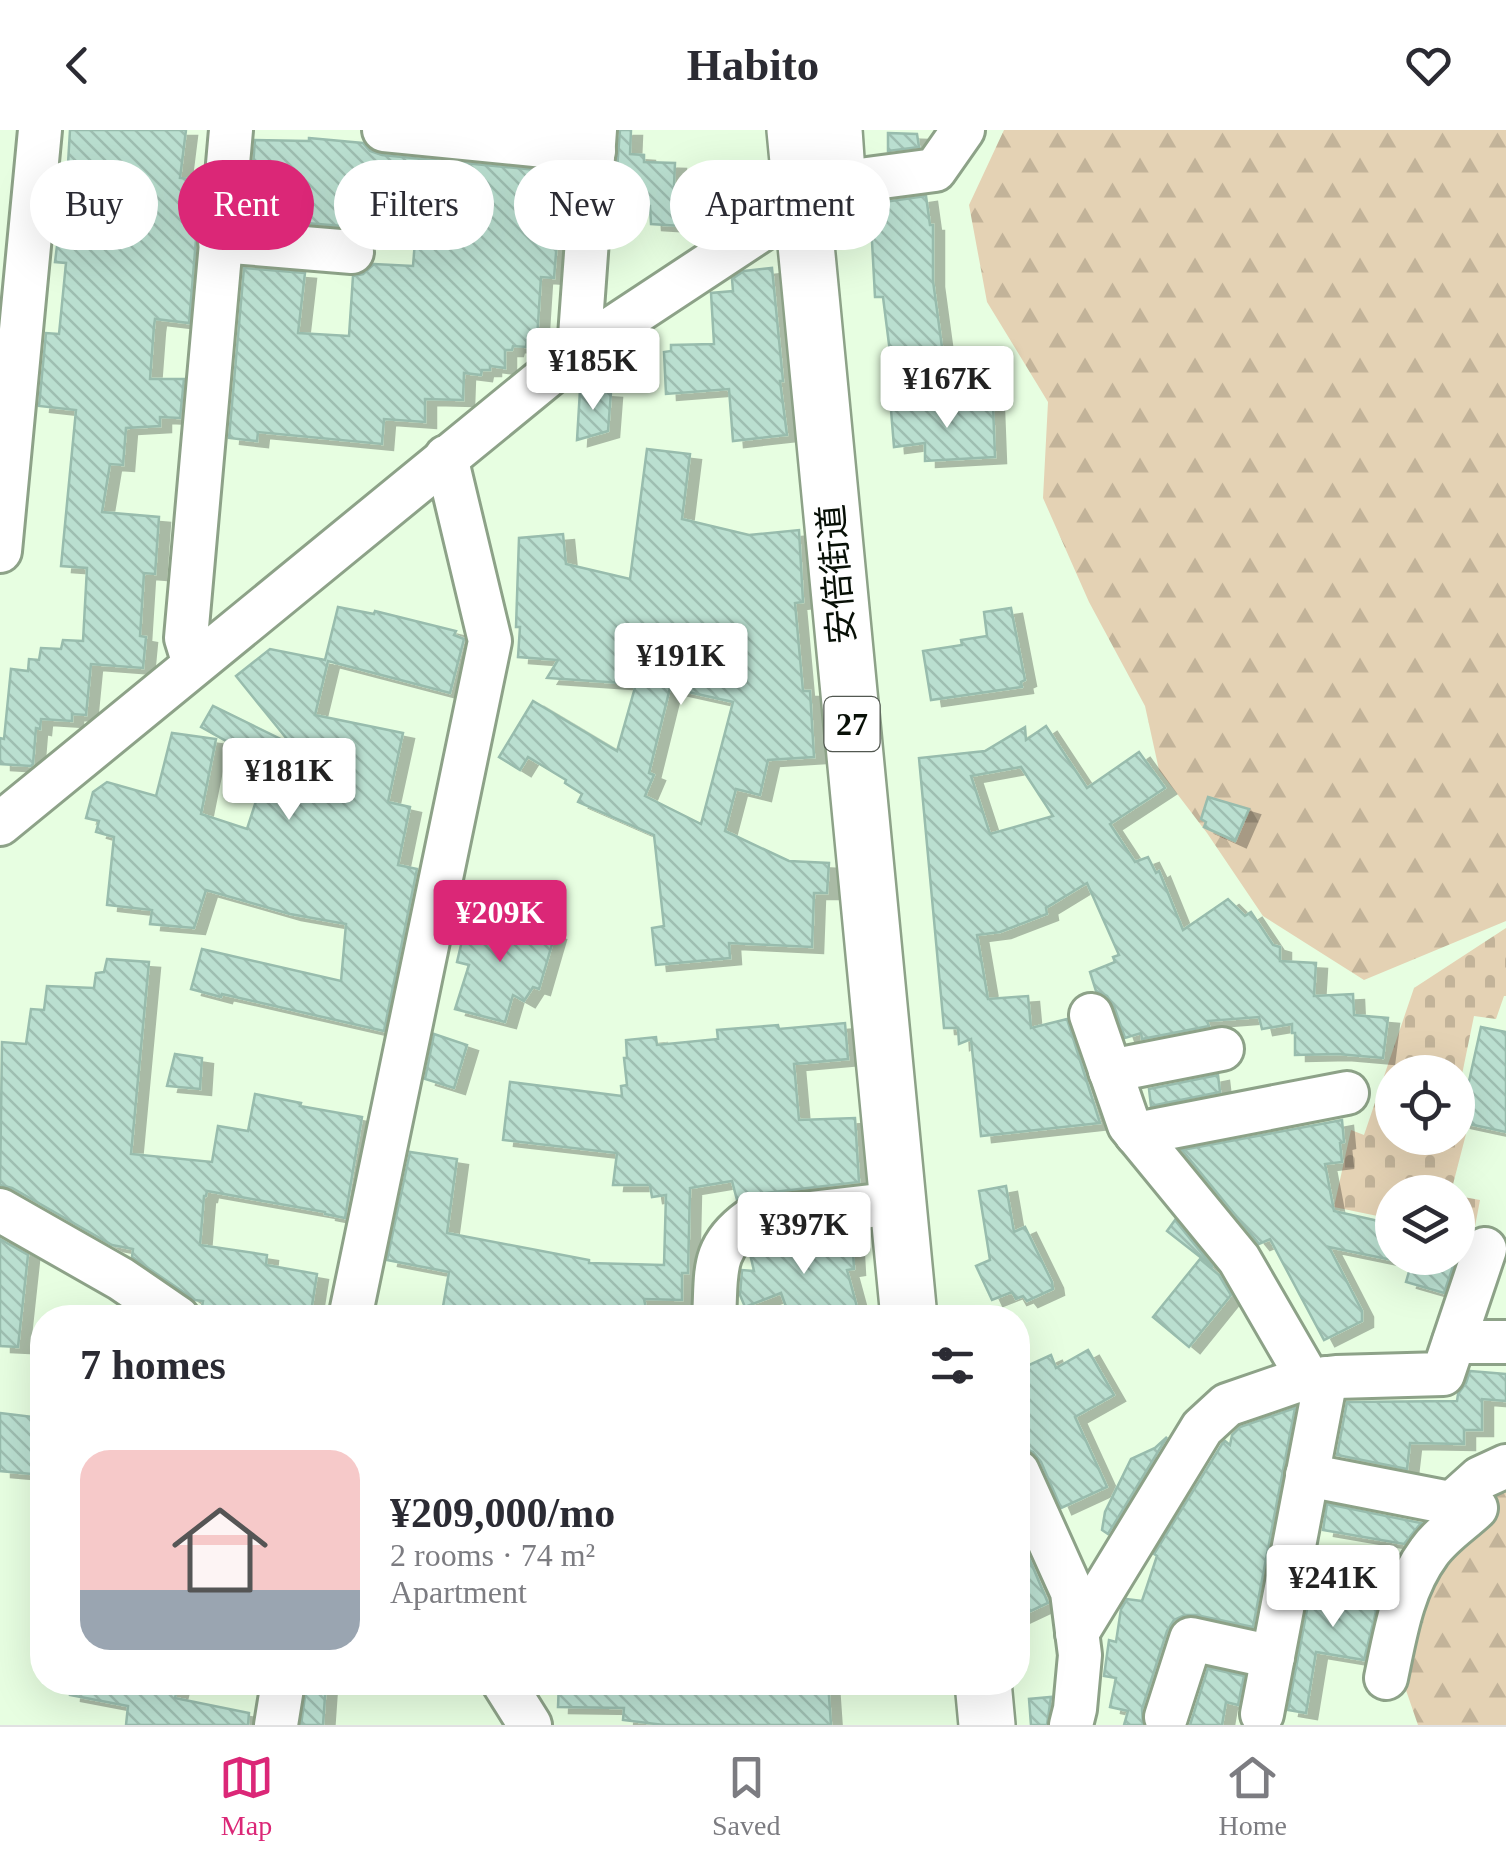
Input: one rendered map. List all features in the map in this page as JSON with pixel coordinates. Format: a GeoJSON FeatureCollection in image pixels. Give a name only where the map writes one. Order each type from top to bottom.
{"type":"FeatureCollection","features":[{"type":"Feature","properties":{"kind":"main road","name":"安倍街道"},"geometry":{"type":"LineString","coordinates":[[795,130],[816,160]]}},
{"type":"Feature","properties":{"kind":"main road","name":"安倍街道"},"geometry":{"type":"LineString","coordinates":[[830,250],[897,1203],[908,1305]]}},
{"type":"Feature","properties":{"kind":"main road","name":"安倍街道"},"geometry":{"type":"LineString","coordinates":[[832,250],[942,1305]]}},
{"type":"Feature","properties":{"kind":"main road"},"geometry":{"type":"LineString","coordinates":[[949,1695],[952,1725]]}},
{"type":"Feature","properties":{"kind":"main road"},"geometry":{"type":"LineString","coordinates":[[984,1695],[987,1725]]}},
{"type":"Feature","properties":{"kind":"street"},"geometry":{"type":"LineString","coordinates":[[0,552],[3,488],[40,130]]}},
{"type":"Feature","properties":{"kind":"street"},"geometry":{"type":"LineString","coordinates":[[227,160],[230,130]]}},
{"type":"Feature","properties":{"kind":"street"},"geometry":{"type":"LineString","coordinates":[[384,130],[594,141],[579,350]]}},
{"type":"Feature","properties":{"kind":"street"},"geometry":{"type":"LineString","coordinates":[[890,171],[935,170],[962,130]]}},
{"type":"Feature","properties":{"kind":"street"},"geometry":{"type":"LineString","coordinates":[[314,249],[352,252]]}},
{"type":"Feature","properties":{"kind":"street"},"geometry":{"type":"LineString","coordinates":[[194,664],[186,638],[219,250]]}},
{"type":"Feature","properties":{"kind":"street"},"geometry":{"type":"LineString","coordinates":[[0,824],[579,350],[717,250]]}},
{"type":"Feature","properties":{"kind":"street"},"geometry":{"type":"LineString","coordinates":[[353,1305],[490,641],[446,457]]}},
{"type":"Feature","properties":{"kind":"street"},"geometry":{"type":"LineString","coordinates":[[1091,1015],[1129,1126],[1239,1259],[1317,1379],[1308,1475],[1262,1714]]}},
{"type":"Feature","properties":{"kind":"street"},"geometry":{"type":"LineString","coordinates":[[1110,1072],[1222,1049]]}},
{"type":"Feature","properties":{"kind":"street"},"geometry":{"type":"LineString","coordinates":[[1136,1134],[1347,1094]]}},
{"type":"Feature","properties":{"kind":"street"},"geometry":{"type":"LineString","coordinates":[[715,1305],[718,1255],[732,1233],[750,1220],[897,1203]]}},
{"type":"Feature","properties":{"kind":"street"},"geometry":{"type":"LineString","coordinates":[[0,1210],[158,1305]]}},
{"type":"Feature","properties":{"kind":"street"},"geometry":{"type":"LineString","coordinates":[[1077,1633],[1202,1428],[1227,1405],[1294,1382],[1443,1374],[1489,1267]]}},
{"type":"Feature","properties":{"kind":"street"},"geometry":{"type":"LineString","coordinates":[[1454,1342],[1506,1342]]}},
{"type":"Feature","properties":{"kind":"street"},"geometry":{"type":"LineString","coordinates":[[1451,1504],[1480,1478],[1506,1466]]}},
{"type":"Feature","properties":{"kind":"street"},"geometry":{"type":"LineString","coordinates":[[1308,1475],[1476,1508],[1431,1549],[1416,1573],[1398,1620],[1386,1678]]}},
{"type":"Feature","properties":{"kind":"street"},"geometry":{"type":"LineString","coordinates":[[1030,1499],[1072,1592],[1080,1655],[1071,1725]]}},
{"type":"Feature","properties":{"kind":"street"},"geometry":{"type":"LineString","coordinates":[[1166,1717],[1190,1639],[1273,1657]]}},
{"type":"Feature","properties":{"kind":"street"},"geometry":{"type":"LineString","coordinates":[[276,1725],[280,1695]]}},
{"type":"Feature","properties":{"kind":"street"},"geometry":{"type":"LineString","coordinates":[[511,1695],[530,1725]]}},
{"type":"Feature","properties":{"kind":"green space"},"geometry":{"type":"Polygon","coordinates":[[[1004,130],[1506,130],[1506,921],[1364,980],[1263,916],[1159,770],[1145,706],[1089,602],[1043,498],[1048,402],[987,302],[969,205],[1004,130]]]}},
{"type":"Feature","properties":{"kind":"green space"},"geometry":{"type":"Polygon","coordinates":[[[1506,928],[1506,996],[1496,1019],[1474,1016],[1466,1055],[1391,1055],[1414,988],[1506,928]]]}},
{"type":"Feature","properties":{"kind":"green space"},"geometry":{"type":"Polygon","coordinates":[[[1375,1103],[1375,1155],[1461,1155],[1455,1175],[1375,1175],[1375,1215],[1334,1207],[1351,1130],[1364,1135],[1375,1103]]]}},
{"type":"Feature","properties":{"kind":"green space"},"geometry":{"type":"Polygon","coordinates":[[[1475,1199],[1480,1200],[1475,1226],[1475,1199]]]}},
{"type":"Feature","properties":{"kind":"green space"},"geometry":{"type":"Polygon","coordinates":[[[1506,1460],[1506,1725],[1418,1725],[1399,1670],[1420,1543],[1506,1460]]]}},
{"type":"Feature","properties":{"kind":"building"},"geometry":{"type":"Polygon","coordinates":[[[70,130],[186,130],[182,160],[178,160],[178,250],[195,250],[189,323],[155,319],[150,379],[184,379],[180,418],[160,417],[160,426],[126,428],[123,465],[110,464],[102,512],[159,517],[155,574],[144,573],[140,636],[146,637],[143,668],[91,664],[86,715],[72,714],[72,721],[41,719],[40,729],[36,728],[33,764],[0,764],[11,669],[28,671],[29,659],[39,660],[41,648],[61,649],[63,640],[83,641],[87,568],[61,566],[76,410],[39,406],[46,333],[59,334],[66,263],[55,262],[56,250],[158,250],[158,160],[68,160],[70,130]]]}},
{"type":"Feature","properties":{"kind":"building"},"geometry":{"type":"Polygon","coordinates":[[[620,130],[631,130],[630,154],[644,155],[644,160],[618,160],[620,130]]]}},
{"type":"Feature","properties":{"kind":"building"},"geometry":{"type":"Polygon","coordinates":[[[888,133],[917,134],[919,147],[888,151],[888,133]]]}},
{"type":"Feature","properties":{"kind":"building"},"geometry":{"type":"Polygon","coordinates":[[[255,140],[363,143],[370,151],[382,155],[433,160],[334,160],[334,225],[314,224],[314,160],[253,160],[255,140]]]}},
{"type":"Feature","properties":{"kind":"building"},"geometry":{"type":"Polygon","coordinates":[[[650,162],[670,163],[670,225],[651,224],[650,162]]]}},
{"type":"Feature","properties":{"kind":"building"},"geometry":{"type":"Polygon","coordinates":[[[494,166],[514,168],[514,250],[556,250],[554,278],[541,277],[537,339],[527,340],[526,347],[505,350],[505,368],[490,366],[481,375],[464,373],[463,400],[425,399],[425,422],[384,419],[382,444],[258,432],[257,441],[229,438],[244,268],[305,273],[298,333],[349,336],[353,276],[363,274],[374,264],[413,266],[414,250],[494,250],[494,166]]]}},
{"type":"Feature","properties":{"kind":"building"},"geometry":{"type":"Polygon","coordinates":[[[926,196],[933,225],[933,281],[944,362],[892,368],[883,297],[875,297],[872,250],[890,250],[890,201],[926,196]]]}},
{"type":"Feature","properties":{"kind":"building"},"geometry":{"type":"Polygon","coordinates":[[[772,268],[787,435],[733,441],[729,389],[666,394],[664,352],[671,351],[671,345],[714,344],[711,293],[733,291],[732,279],[744,271],[772,268]]]}},
{"type":"Feature","properties":{"kind":"building"},"geometry":{"type":"Polygon","coordinates":[[[580,390],[611,392],[608,431],[577,440],[580,390]]]}},
{"type":"Feature","properties":{"kind":"building"},"geometry":{"type":"Polygon","coordinates":[[[993,405],[995,457],[925,461],[925,443],[894,447],[891,410],[993,405]]]}},
{"type":"Feature","properties":{"kind":"building"},"geometry":{"type":"Polygon","coordinates":[[[647,449],[690,454],[682,519],[749,535],[799,530],[803,602],[795,603],[803,691],[810,691],[814,757],[768,760],[760,795],[736,789],[725,831],[789,861],[829,863],[827,893],[814,893],[812,947],[729,943],[730,958],[656,965],[652,928],[664,926],[654,835],[578,802],[582,794],[528,757],[520,770],[499,757],[533,701],[617,751],[636,684],[547,678],[558,660],[518,657],[519,538],[563,534],[566,564],[630,579],[647,449]],[[670,688],[649,773],[654,775],[645,796],[701,824],[733,702],[670,688]]]}},
{"type":"Feature","properties":{"kind":"building"},"geometry":{"type":"Polygon","coordinates":[[[338,607],[374,614],[375,611],[456,631],[454,635],[464,639],[450,693],[328,661],[315,715],[403,733],[388,802],[410,807],[398,865],[417,869],[384,1031],[191,989],[202,949],[341,981],[346,924],[290,914],[206,890],[194,928],[150,924],[152,910],[107,905],[114,837],[96,832],[99,821],[86,818],[93,792],[107,782],[156,796],[172,733],[216,739],[201,814],[247,829],[268,764],[201,727],[213,706],[291,744],[236,676],[270,649],[325,660],[338,607]]]}},
{"type":"Feature","properties":{"kind":"building"},"geometry":{"type":"Polygon","coordinates":[[[1011,608],[1025,680],[1022,687],[931,700],[923,651],[962,645],[961,640],[987,636],[984,612],[1011,608]]]}},
{"type":"Feature","properties":{"kind":"building"},"geometry":{"type":"Polygon","coordinates":[[[1046,726],[1087,788],[1139,752],[1165,788],[1110,824],[1135,862],[1148,857],[1156,873],[1159,871],[1183,930],[1228,899],[1245,916],[1251,912],[1273,945],[1280,947],[1280,961],[1316,963],[1314,996],[1353,994],[1354,1015],[1388,1018],[1383,1055],[1295,1055],[1292,1024],[1262,1029],[1259,1017],[1207,1021],[1209,1026],[1142,1039],[1141,1033],[1125,1038],[1114,1006],[1107,996],[1096,991],[1090,972],[1115,962],[1113,957],[1119,955],[1087,883],[1046,908],[1047,914],[1000,932],[977,935],[988,999],[1028,996],[1031,1028],[1067,1019],[1100,1123],[981,1136],[971,1039],[959,1044],[958,1028],[944,1028],[919,758],[985,751],[1025,727],[1026,740],[1046,726]],[[1021,767],[971,776],[990,834],[1053,816],[1021,767]]]}},
{"type":"Feature","properties":{"kind":"building"},"geometry":{"type":"Polygon","coordinates":[[[1208,797],[1249,809],[1235,841],[1204,827],[1206,822],[1201,819],[1208,797]]]}},
{"type":"Feature","properties":{"kind":"building"},"geometry":{"type":"Polygon","coordinates":[[[468,915],[555,934],[539,989],[533,987],[524,1001],[513,995],[505,1022],[455,1009],[469,965],[457,962],[468,915]]]}},
{"type":"Feature","properties":{"kind":"building"},"geometry":{"type":"Polygon","coordinates":[[[107,959],[149,962],[131,1154],[212,1162],[218,1126],[248,1131],[255,1094],[362,1117],[345,1218],[207,1191],[204,1196],[200,1245],[267,1255],[266,1265],[317,1274],[312,1305],[202,1305],[203,1301],[195,1300],[132,1257],[133,1249],[112,1245],[12,1188],[0,1185],[2,1042],[26,1044],[31,1009],[44,1010],[47,986],[94,988],[96,973],[104,972],[107,959]]]}},
{"type":"Feature","properties":{"kind":"building"},"geometry":{"type":"Polygon","coordinates":[[[845,1023],[848,1059],[794,1064],[799,1120],[855,1118],[859,1182],[747,1195],[737,1200],[732,1181],[690,1188],[688,1273],[682,1273],[682,1300],[644,1299],[645,1305],[443,1305],[449,1272],[387,1260],[410,1152],[457,1159],[447,1233],[589,1263],[664,1265],[666,1195],[652,1197],[650,1185],[613,1185],[617,1153],[503,1140],[510,1082],[622,1096],[621,1086],[627,1085],[626,1040],[656,1037],[657,1045],[718,1039],[717,1030],[778,1025],[779,1029],[845,1023]]]}},
{"type":"Feature","properties":{"kind":"building"},"geometry":{"type":"Polygon","coordinates":[[[1481,1027],[1506,1032],[1506,1132],[1475,1125],[1475,1055],[1481,1027]]]}},
{"type":"Feature","properties":{"kind":"building"},"geometry":{"type":"Polygon","coordinates":[[[434,1034],[467,1045],[454,1088],[425,1079],[434,1034]]]}},
{"type":"Feature","properties":{"kind":"building"},"geometry":{"type":"Polygon","coordinates":[[[175,1054],[202,1058],[200,1089],[167,1086],[175,1054]]]}},
{"type":"Feature","properties":{"kind":"building"},"geometry":{"type":"Polygon","coordinates":[[[1218,1075],[1220,1092],[1151,1106],[1149,1089],[1218,1075]]]}},
{"type":"Feature","properties":{"kind":"building"},"geometry":{"type":"Polygon","coordinates":[[[1342,1120],[1342,1162],[1325,1164],[1334,1211],[1375,1220],[1375,1256],[1329,1247],[1362,1311],[1362,1321],[1324,1340],[1270,1239],[1259,1244],[1182,1150],[1342,1120]]]}},
{"type":"Feature","properties":{"kind":"building"},"geometry":{"type":"Polygon","coordinates":[[[1006,1186],[1014,1232],[1025,1227],[1052,1282],[1053,1289],[1027,1301],[1023,1296],[1016,1299],[1012,1292],[992,1300],[976,1266],[990,1260],[979,1191],[1006,1186]]]}},
{"type":"Feature","properties":{"kind":"building"},"geometry":{"type":"Polygon","coordinates":[[[1175,1220],[1213,1267],[1167,1231],[1175,1220]]]}},
{"type":"Feature","properties":{"kind":"building"},"geometry":{"type":"Polygon","coordinates":[[[852,1233],[854,1269],[847,1270],[856,1305],[785,1305],[781,1293],[744,1305],[740,1295],[742,1270],[754,1271],[750,1254],[760,1244],[852,1233]]]}},
{"type":"Feature","properties":{"kind":"building"},"geometry":{"type":"Polygon","coordinates":[[[0,1239],[28,1255],[18,1347],[0,1346],[0,1239]]]}},
{"type":"Feature","properties":{"kind":"building"},"geometry":{"type":"Polygon","coordinates":[[[1200,1259],[1219,1275],[1231,1295],[1189,1347],[1153,1317],[1200,1259]]]}},
{"type":"Feature","properties":{"kind":"building"},"geometry":{"type":"Polygon","coordinates":[[[1408,1275],[1450,1275],[1444,1293],[1406,1282],[1408,1275]]]}},
{"type":"Feature","properties":{"kind":"building"},"geometry":{"type":"Polygon","coordinates":[[[1088,1350],[1114,1395],[1075,1417],[1107,1487],[1061,1508],[1041,1462],[1030,1451],[1030,1365],[1051,1355],[1056,1368],[1088,1350]]]}},
{"type":"Feature","properties":{"kind":"building"},"geometry":{"type":"Polygon","coordinates":[[[1470,1371],[1506,1374],[1506,1401],[1482,1399],[1482,1430],[1464,1430],[1464,1444],[1410,1443],[1407,1469],[1337,1455],[1347,1402],[1457,1401],[1470,1371]]]}},
{"type":"Feature","properties":{"kind":"building"},"geometry":{"type":"Polygon","coordinates":[[[1295,1408],[1253,1627],[1196,1615],[1174,1620],[1142,1709],[1143,1725],[1124,1725],[1128,1711],[1110,1707],[1116,1678],[1104,1676],[1109,1640],[1116,1642],[1121,1609],[1127,1599],[1142,1601],[1157,1556],[1154,1554],[1222,1444],[1225,1441],[1230,1445],[1232,1435],[1240,1427],[1295,1408]]]}},
{"type":"Feature","properties":{"kind":"building"},"geometry":{"type":"Polygon","coordinates":[[[0,1413],[30,1417],[30,1474],[0,1471],[0,1413]]]}},
{"type":"Feature","properties":{"kind":"building"},"geometry":{"type":"Polygon","coordinates":[[[1167,1437],[1108,1534],[1102,1530],[1105,1512],[1131,1459],[1155,1448],[1167,1437]]]}},
{"type":"Feature","properties":{"kind":"building"},"geometry":{"type":"Polygon","coordinates":[[[1327,1504],[1421,1523],[1404,1544],[1323,1530],[1327,1504]]]}},
{"type":"Feature","properties":{"kind":"building"},"geometry":{"type":"Polygon","coordinates":[[[1030,1560],[1048,1603],[1030,1611],[1030,1560]]]}},
{"type":"Feature","properties":{"kind":"building"},"geometry":{"type":"Polygon","coordinates":[[[1313,1578],[1382,1587],[1364,1660],[1316,1652],[1306,1713],[1288,1710],[1313,1578]]]}},
{"type":"Feature","properties":{"kind":"building"},"geometry":{"type":"Polygon","coordinates":[[[1208,1668],[1244,1676],[1238,1705],[1226,1702],[1222,1725],[1190,1725],[1208,1668]]]}},
{"type":"Feature","properties":{"kind":"building"},"geometry":{"type":"Polygon","coordinates":[[[70,1695],[176,1695],[175,1698],[249,1713],[248,1725],[126,1725],[128,1706],[70,1695]]]}},
{"type":"Feature","properties":{"kind":"building"},"geometry":{"type":"Polygon","coordinates":[[[305,1695],[325,1695],[323,1725],[301,1725],[305,1695]]]}},
{"type":"Feature","properties":{"kind":"building"},"geometry":{"type":"Polygon","coordinates":[[[558,1695],[829,1695],[831,1725],[664,1725],[623,1720],[624,1708],[558,1707],[558,1695]]]}},
{"type":"Feature","properties":{"kind":"building"},"geometry":{"type":"Polygon","coordinates":[[[1051,1697],[1047,1725],[1031,1725],[1029,1699],[1051,1697]]]}}]}
